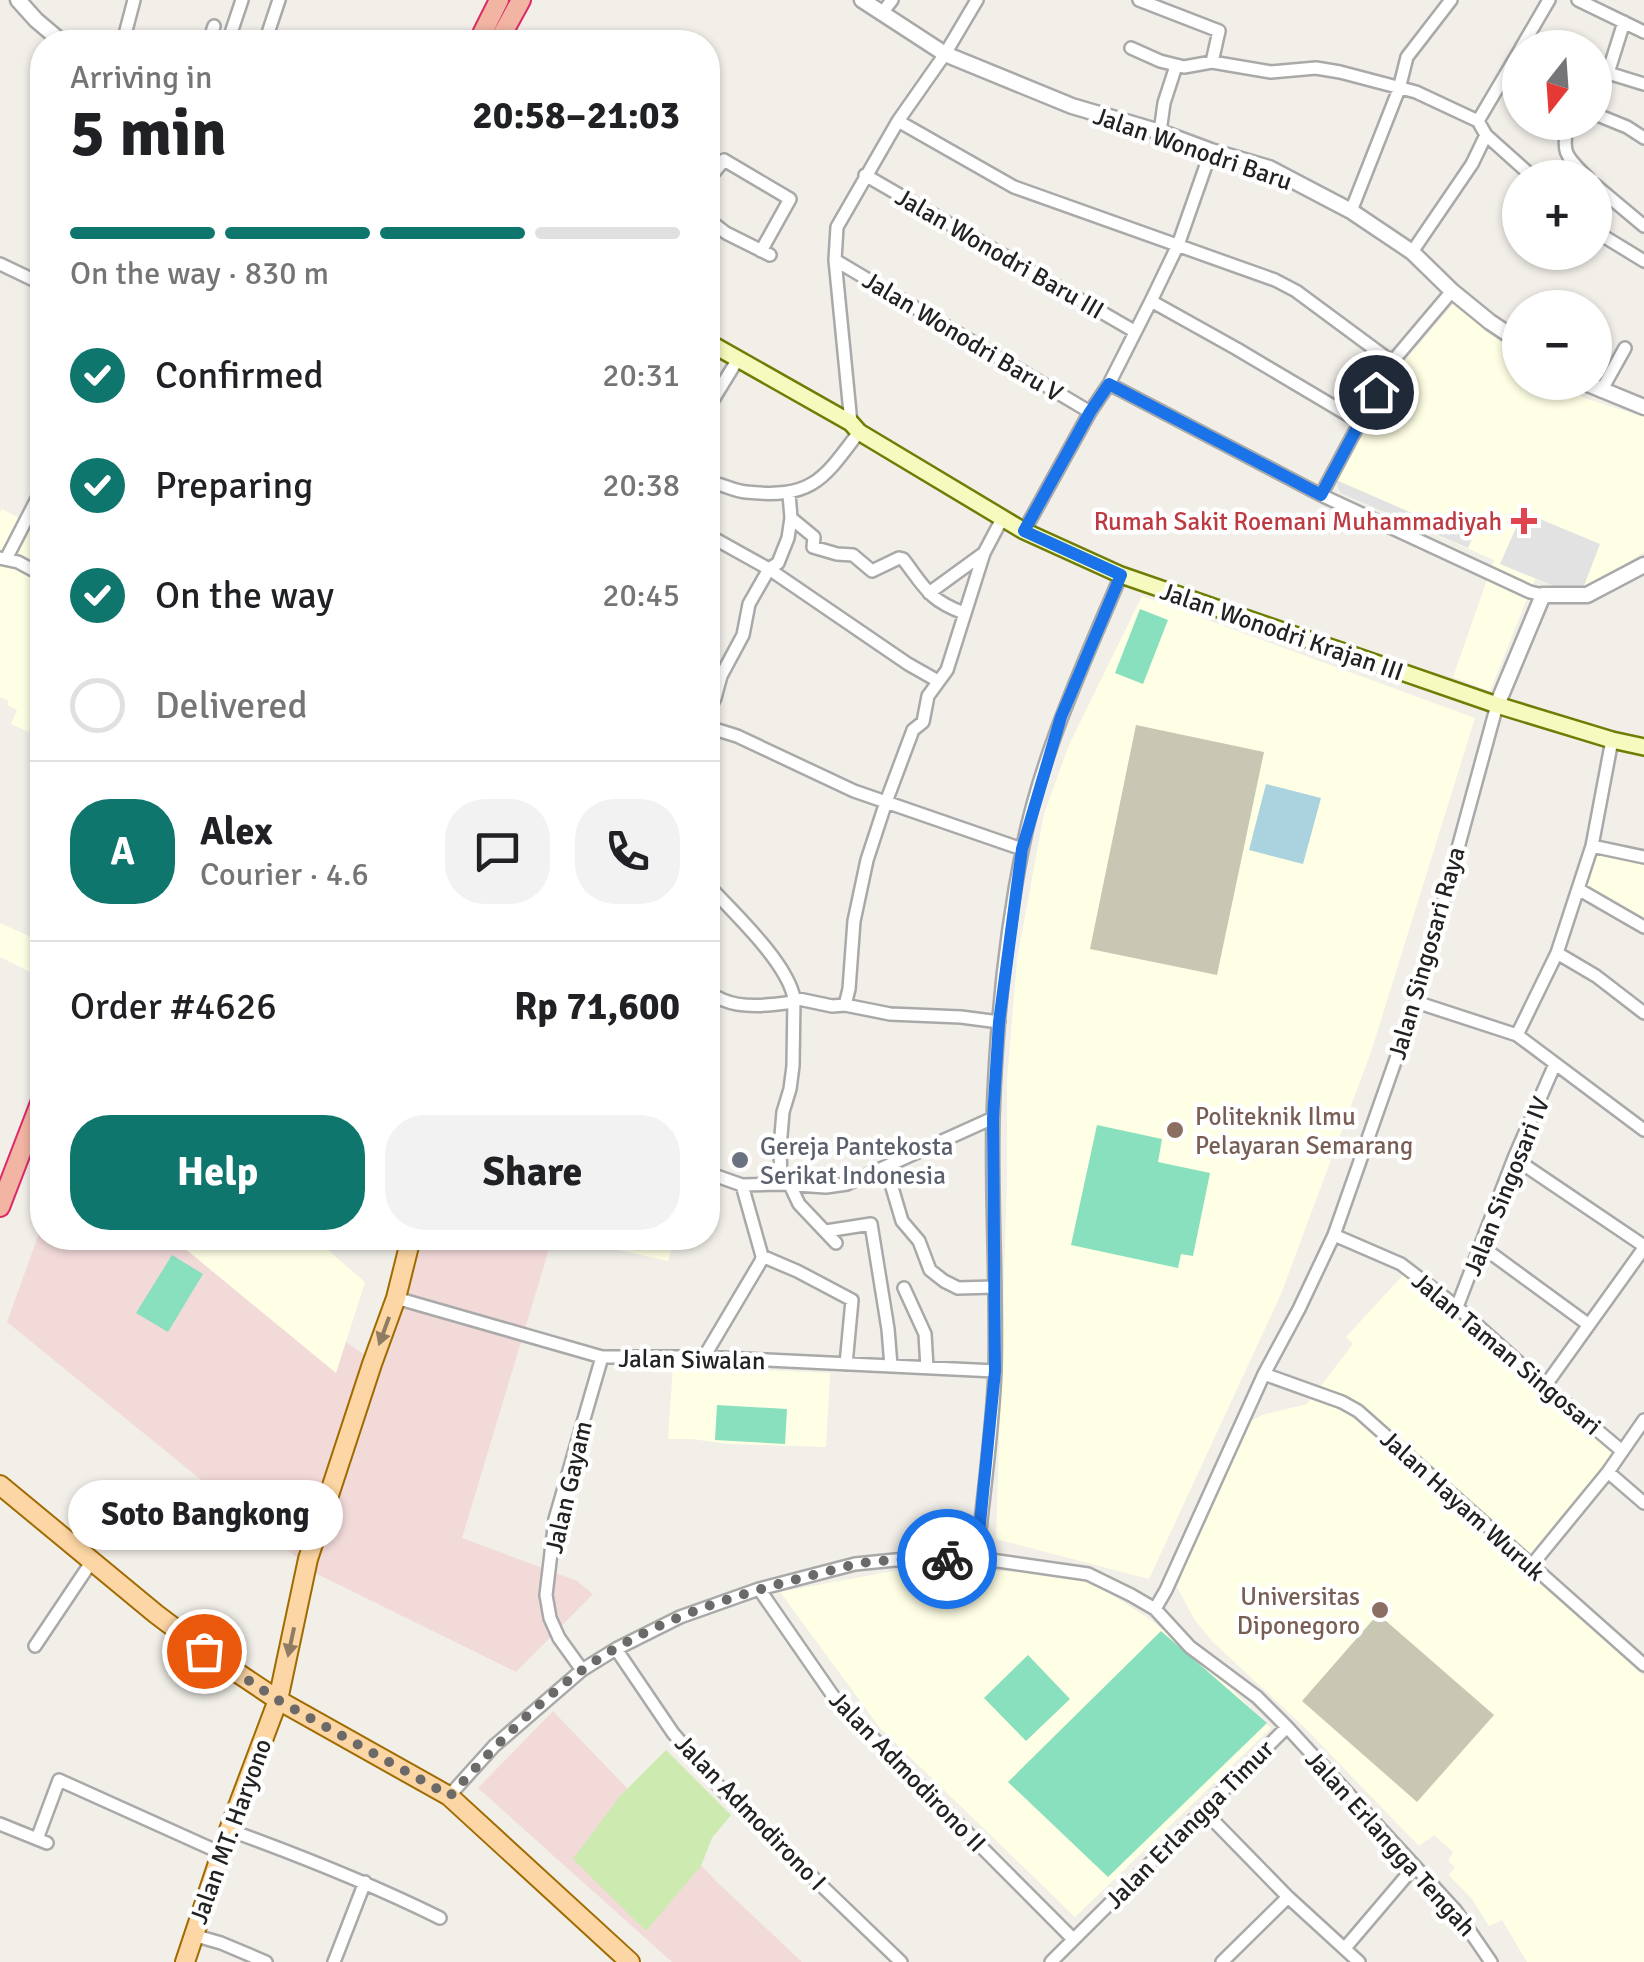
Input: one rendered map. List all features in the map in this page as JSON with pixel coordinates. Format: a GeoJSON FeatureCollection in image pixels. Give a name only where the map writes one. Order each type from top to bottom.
{"type":"FeatureCollection","features":[{"type":"Feature","properties":{"kind":"highway"},"geometry":{"type":"LineString","coordinates":[[484,30],[499,0]]}},
{"type":"Feature","properties":{"kind":"highway"},"geometry":{"type":"LineString","coordinates":[[505,30],[521,0]]}},
{"type":"Feature","properties":{"kind":"highway"},"geometry":{"type":"LineString","coordinates":[[0,1207],[30,1129]]}},
{"type":"Feature","properties":{"kind":"main road","name":"Jalan Wonodri Krajan III"},"geometry":{"type":"LineString","coordinates":[[720,349],[1024,531],[1121,575],[1497,705]]}},
{"type":"Feature","properties":{"kind":"main road"},"geometry":{"type":"LineString","coordinates":[[1497,705],[1644,747]]}},
{"type":"Feature","properties":{"kind":"main road","name":"Jalan MT. Haryono"},"geometry":{"type":"LineString","coordinates":[[185,1962],[278,1700],[308,1558],[396,1298],[408,1250]]}},
{"type":"Feature","properties":{"kind":"main road"},"geometry":{"type":"LineString","coordinates":[[0,1485],[204,1651],[278,1700],[447,1794],[630,1962]]}},
{"type":"Feature","properties":{"kind":"street"},"geometry":{"type":"LineString","coordinates":[[18,0],[48,30]]}},
{"type":"Feature","properties":{"kind":"street"},"geometry":{"type":"LineString","coordinates":[[126,30],[134,0]]}},
{"type":"Feature","properties":{"kind":"street"},"geometry":{"type":"LineString","coordinates":[[232,30],[242,0]]}},
{"type":"Feature","properties":{"kind":"street"},"geometry":{"type":"LineString","coordinates":[[269,30],[278,0]]}},
{"type":"Feature","properties":{"kind":"street","name":"Jalan Wonodri Baru"},"geometry":{"type":"LineString","coordinates":[[862,0],[945,54],[1072,106],[1269,168],[1351,211],[1412,252],[1452,291],[1502,330]]}},
{"type":"Feature","properties":{"kind":"street"},"geometry":{"type":"LineString","coordinates":[[882,13],[892,0]]}},
{"type":"Feature","properties":{"kind":"street"},"geometry":{"type":"LineString","coordinates":[[720,485],[746,492],[788,494],[800,490],[828,475],[855,428],[835,260],[837,226],[898,120],[977,0]]}},
{"type":"Feature","properties":{"kind":"street"},"geometry":{"type":"LineString","coordinates":[[1139,0],[1219,31],[1212,62]]}},
{"type":"Feature","properties":{"kind":"street"},"geometry":{"type":"LineString","coordinates":[[1351,211],[1399,89],[1407,57],[1451,0]]}},
{"type":"Feature","properties":{"kind":"street"},"geometry":{"type":"LineString","coordinates":[[1532,30],[1550,0]]}},
{"type":"Feature","properties":{"kind":"street"},"geometry":{"type":"LineString","coordinates":[[1578,0],[1644,32]]}},
{"type":"Feature","properties":{"kind":"street"},"geometry":{"type":"LineString","coordinates":[[1612,61],[1624,22]]}},
{"type":"Feature","properties":{"kind":"street"},"geometry":{"type":"LineString","coordinates":[[213,30],[214,26]]}},
{"type":"Feature","properties":{"kind":"street"},"geometry":{"type":"LineString","coordinates":[[1130,48],[1176,66],[1212,62],[1272,72],[1316,68],[1416,92],[1478,121],[1486,135],[1514,160]]}},
{"type":"Feature","properties":{"kind":"street"},"geometry":{"type":"LineString","coordinates":[[1160,132],[1176,66]]}},
{"type":"Feature","properties":{"kind":"street"},"geometry":{"type":"LineString","coordinates":[[1612,75],[1644,84]]}},
{"type":"Feature","properties":{"kind":"street"},"geometry":{"type":"LineString","coordinates":[[1478,121],[1502,80]]}},
{"type":"Feature","properties":{"kind":"street"},"geometry":{"type":"LineString","coordinates":[[898,120],[1014,187],[1286,286],[1392,362]]}},
{"type":"Feature","properties":{"kind":"street"},"geometry":{"type":"LineString","coordinates":[[1612,121],[1644,138]]}},
{"type":"Feature","properties":{"kind":"street"},"geometry":{"type":"LineString","coordinates":[[1412,252],[1472,164],[1486,135]]}},
{"type":"Feature","properties":{"kind":"street"},"geometry":{"type":"LineString","coordinates":[[1024,531],[1109,384],[1151,301],[1178,245],[1211,151]]}},
{"type":"Feature","properties":{"kind":"street"},"geometry":{"type":"LineString","coordinates":[[720,165],[724,160],[790,198],[765,253],[720,229]]}},
{"type":"Feature","properties":{"kind":"street","name":"Jalan Wonodri Baru III"},"geometry":{"type":"LineString","coordinates":[[865,175],[1134,331]]}},
{"type":"Feature","properties":{"kind":"street"},"geometry":{"type":"LineString","coordinates":[[1612,199],[1644,226]]}},
{"type":"Feature","properties":{"kind":"street"},"geometry":{"type":"LineString","coordinates":[[1612,241],[1644,261]]}},
{"type":"Feature","properties":{"kind":"street","name":"Jalan Wonodri Baru V"},"geometry":{"type":"LineString","coordinates":[[835,260],[1090,412]]}},
{"type":"Feature","properties":{"kind":"street"},"geometry":{"type":"LineString","coordinates":[[0,264],[30,278]]}},
{"type":"Feature","properties":{"kind":"street"},"geometry":{"type":"LineString","coordinates":[[1321,495],[1392,362],[1452,291]]}},
{"type":"Feature","properties":{"kind":"street"},"geometry":{"type":"LineString","coordinates":[[1151,301],[1360,422]]}},
{"type":"Feature","properties":{"kind":"street"},"geometry":{"type":"LineString","coordinates":[[1612,373],[1625,348]]}},
{"type":"Feature","properties":{"kind":"street"},"geometry":{"type":"LineString","coordinates":[[720,388],[738,359]]}},
{"type":"Feature","properties":{"kind":"street"},"geometry":{"type":"LineString","coordinates":[[1109,384],[1321,495],[1530,592],[1588,596],[1643,568]]}},
{"type":"Feature","properties":{"kind":"street"},"geometry":{"type":"LineString","coordinates":[[1612,395],[1644,406]]}},
{"type":"Feature","properties":{"kind":"street"},"geometry":{"type":"LineString","coordinates":[[720,680],[743,635],[749,604],[769,569],[778,563],[788,538],[788,494]]}},
{"type":"Feature","properties":{"kind":"street"},"geometry":{"type":"LineString","coordinates":[[30,510],[3,558],[30,569]]}},
{"type":"Feature","properties":{"kind":"street"},"geometry":{"type":"LineString","coordinates":[[845,1005],[854,921],[867,860],[914,730],[923,722],[928,696],[952,657],[984,553],[1003,517]]}},
{"type":"Feature","properties":{"kind":"street"},"geometry":{"type":"LineString","coordinates":[[791,518],[814,537],[813,547],[852,555],[872,571],[903,558],[919,584],[964,613]]}},
{"type":"Feature","properties":{"kind":"street"},"geometry":{"type":"LineString","coordinates":[[720,542],[769,569],[938,681]]}},
{"type":"Feature","properties":{"kind":"street"},"geometry":{"type":"LineString","coordinates":[[929,593],[984,553]]}},
{"type":"Feature","properties":{"kind":"street"},"geometry":{"type":"LineString","coordinates":[[976,1558],[995,1371],[993,1118],[999,1022],[1022,849],[1061,717],[1121,575]]}},
{"type":"Feature","properties":{"kind":"street"},"geometry":{"type":"LineString","coordinates":[[1497,705],[1543,595]]}},
{"type":"Feature","properties":{"kind":"street","name":"Jalan Singosari Raya"},"geometry":{"type":"LineString","coordinates":[[1154,1609],[1334,1234],[1416,1002],[1497,705]]}},
{"type":"Feature","properties":{"kind":"street"},"geometry":{"type":"LineString","coordinates":[[720,731],[815,775],[1022,849]]}},
{"type":"Feature","properties":{"kind":"street"},"geometry":{"type":"LineString","coordinates":[[1517,1035],[1557,953],[1592,846],[1612,740]]}},
{"type":"Feature","properties":{"kind":"street"},"geometry":{"type":"LineString","coordinates":[[1592,846],[1644,857]]}},
{"type":"Feature","properties":{"kind":"street"},"geometry":{"type":"LineString","coordinates":[[1578,888],[1644,927]]}},
{"type":"Feature","properties":{"kind":"street"},"geometry":{"type":"LineString","coordinates":[[720,897],[754,933],[790,982],[794,1066],[782,1124],[785,1184],[836,1243]]}},
{"type":"Feature","properties":{"kind":"street"},"geometry":{"type":"LineString","coordinates":[[1557,953],[1596,976],[1644,1014]]}},
{"type":"Feature","properties":{"kind":"street"},"geometry":{"type":"LineString","coordinates":[[720,998],[738,1004],[767,1005],[793,1000],[890,1014],[999,1022]]}},
{"type":"Feature","properties":{"kind":"street"},"geometry":{"type":"LineString","coordinates":[[1416,1002],[1517,1035],[1644,1130]]}},
{"type":"Feature","properties":{"kind":"street","name":"Jalan Singosari IV"},"geometry":{"type":"LineString","coordinates":[[1457,1307],[1555,1064]]}},
{"type":"Feature","properties":{"kind":"street"},"geometry":{"type":"LineString","coordinates":[[720,1177],[742,1185],[847,1184],[993,1118]]}},
{"type":"Feature","properties":{"kind":"street"},"geometry":{"type":"LineString","coordinates":[[1514,1158],[1644,1247],[1545,1386]]}},
{"type":"Feature","properties":{"kind":"street"},"geometry":{"type":"LineString","coordinates":[[886,1167],[902,1220],[920,1241],[930,1270],[958,1288],[994,1286]]}},
{"type":"Feature","properties":{"kind":"street"},"geometry":{"type":"LineString","coordinates":[[704,1357],[762,1256],[742,1185]]}},
{"type":"Feature","properties":{"kind":"street"},"geometry":{"type":"LineString","coordinates":[[826,1231],[871,1224],[891,1366]]}},
{"type":"Feature","properties":{"kind":"street","name":"Jalan Taman Singosari"},"geometry":{"type":"LineString","coordinates":[[1334,1234],[1401,1264],[1457,1307],[1622,1450]]}},
{"type":"Feature","properties":{"kind":"street"},"geometry":{"type":"LineString","coordinates":[[1480,1246],[1589,1325]]}},
{"type":"Feature","properties":{"kind":"street"},"geometry":{"type":"LineString","coordinates":[[762,1256],[852,1300],[846,1364]]}},
{"type":"Feature","properties":{"kind":"street"},"geometry":{"type":"LineString","coordinates":[[904,1288],[925,1334],[927,1368]]}},
{"type":"Feature","properties":{"kind":"street","name":"Jalan Siwalan"},"geometry":{"type":"LineString","coordinates":[[396,1298],[602,1357],[704,1357],[995,1371]]}},
{"type":"Feature","properties":{"kind":"street","name":"Jalan Gayam"},"geometry":{"type":"LineString","coordinates":[[582,1670],[559,1638],[546,1595],[555,1519],[602,1357]]}},
{"type":"Feature","properties":{"kind":"street","name":"Jalan Hayam Wuruk"},"geometry":{"type":"LineString","coordinates":[[1264,1374],[1358,1411],[1644,1665]]}},
{"type":"Feature","properties":{"kind":"street"},"geometry":{"type":"LineString","coordinates":[[1531,1566],[1608,1472],[1644,1420]]}},
{"type":"Feature","properties":{"kind":"street"},"geometry":{"type":"LineString","coordinates":[[1608,1472],[1644,1503]]}},
{"type":"Feature","properties":{"kind":"street","name":"Jalan Erlangga Timur"},"geometry":{"type":"LineString","coordinates":[[447,1794],[494,1746],[582,1670],[680,1617],[759,1589],[855,1564],[895,1560],[976,1558],[1088,1574],[1154,1609],[1190,1647],[1256,1697],[1287,1727],[1051,1962]]}},
{"type":"Feature","properties":{"kind":"street"},"geometry":{"type":"LineString","coordinates":[[35,1646],[92,1562]]}},
{"type":"Feature","properties":{"kind":"street","name":"Jalan Admodirono II"},"geometry":{"type":"LineString","coordinates":[[759,1589],[838,1704],[1072,1939]]}},
{"type":"Feature","properties":{"kind":"street","name":"Jalan Admodirono I"},"geometry":{"type":"LineString","coordinates":[[616,1649],[673,1734],[724,1792],[901,1962]]}},
{"type":"Feature","properties":{"kind":"street","name":"Jalan Erlangga Tengah"},"geometry":{"type":"LineString","coordinates":[[1287,1727],[1456,1910],[1491,1962]]}},
{"type":"Feature","properties":{"kind":"street"},"geometry":{"type":"LineString","coordinates":[[0,1824],[42,1841],[59,1780],[221,1854]]}},
{"type":"Feature","properties":{"kind":"street"},"geometry":{"type":"LineString","coordinates":[[1204,1810],[1288,1897],[1359,1962]]}},
{"type":"Feature","properties":{"kind":"street"},"geometry":{"type":"LineString","coordinates":[[229,1830],[365,1882],[440,1918]]}},
{"type":"Feature","properties":{"kind":"street"},"geometry":{"type":"LineString","coordinates":[[1345,1948],[1414,1867]]}},
{"type":"Feature","properties":{"kind":"street"},"geometry":{"type":"LineString","coordinates":[[334,1962],[365,1882]]}},
{"type":"Feature","properties":{"kind":"street"},"geometry":{"type":"LineString","coordinates":[[1223,1961],[1288,1897]]}},
{"type":"Feature","properties":{"kind":"street"},"geometry":{"type":"LineString","coordinates":[[193,1936],[266,1962]]}},
{"type":"Feature","properties":{"kind":"shaded area","name":"Rumah Sakit Roemani Muhammadiyah"},"geometry":{"type":"Polygon","coordinates":[[[1454,303],[1502,343],[1502,400],[1590,400],[1644,417],[1644,552],[1582,591],[1535,579],[1490,691],[1453,677],[1494,560],[1340,493],[1336,480],[1348,457],[1345,451],[1403,363],[1454,303]]]}},
{"type":"Feature","properties":{"kind":"shaded area"},"geometry":{"type":"Polygon","coordinates":[[[1336,480],[1472,539],[1468,548],[1340,493],[1336,480]]]}},
{"type":"Feature","properties":{"kind":"shaded area"},"geometry":{"type":"Polygon","coordinates":[[[2,509],[27,522],[30,517],[29,732],[11,724],[17,710],[0,697],[2,509]]]}},
{"type":"Feature","properties":{"kind":"shaded area"},"geometry":{"type":"Polygon","coordinates":[[[1523,512],[1600,544],[1582,591],[1556,587],[1500,564],[1523,512]]]}},
{"type":"Feature","properties":{"kind":"shaded area","name":"Politeknik Ilmu Pelayaran Semarang"},"geometry":{"type":"Polygon","coordinates":[[[1142,596],[1475,718],[1371,1052],[1281,1294],[1149,1579],[996,1539],[1007,1080],[1017,959],[1044,814],[1069,745],[1142,596]]]}},
{"type":"Feature","properties":{"kind":"shaded area"},"geometry":{"type":"Polygon","coordinates":[[[1136,725],[1264,752],[1217,975],[1090,949],[1136,725]]]}},
{"type":"Feature","properties":{"kind":"shaded area"},"geometry":{"type":"Polygon","coordinates":[[[1595,849],[1644,860],[1644,922],[1583,890],[1595,849]]]}},
{"type":"Feature","properties":{"kind":"shaded area"},"geometry":{"type":"Polygon","coordinates":[[[0,923],[30,937],[30,972],[0,957],[0,923]]]}},
{"type":"Feature","properties":{"kind":"shaded area"},"geometry":{"type":"Polygon","coordinates":[[[33,1250],[212,1250],[375,1362],[417,1250],[549,1250],[462,1538],[577,1581],[593,1594],[516,1672],[317,1574],[7,1322],[33,1250]]]}},
{"type":"Feature","properties":{"kind":"shaded area"},"geometry":{"type":"Polygon","coordinates":[[[187,1250],[328,1250],[365,1282],[336,1373],[187,1250]]]}},
{"type":"Feature","properties":{"kind":"shaded area"},"geometry":{"type":"Polygon","coordinates":[[[619,1250],[671,1250],[668,1261],[619,1250]]]}},
{"type":"Feature","properties":{"kind":"shaded area","name":"Universitas Diponegoro"},"geometry":{"type":"Polygon","coordinates":[[[1407,1271],[1613,1453],[1522,1564],[1644,1676],[1644,1962],[1527,1962],[1502,1920],[1489,1926],[1472,1899],[1449,1875],[1455,1867],[1448,1861],[1453,1852],[1434,1835],[1419,1846],[1304,1727],[1213,1642],[1194,1619],[1177,1587],[1241,1427],[1262,1415],[1307,1404],[1353,1344],[1346,1337],[1407,1271]]]}},
{"type":"Feature","properties":{"kind":"shaded area"},"geometry":{"type":"Polygon","coordinates":[[[673,1366],[830,1373],[826,1447],[668,1439],[673,1366]]]}},
{"type":"Feature","properties":{"kind":"shaded area"},"geometry":{"type":"Polygon","coordinates":[[[915,1567],[1081,1575],[1151,1620],[1271,1728],[1075,1917],[880,1728],[780,1592],[915,1567]]]}},
{"type":"Feature","properties":{"kind":"shaded area"},"geometry":{"type":"Polygon","coordinates":[[[1378,1614],[1494,1715],[1417,1802],[1302,1701],[1378,1614]]]}},
{"type":"Feature","properties":{"kind":"shaded area"},"geometry":{"type":"Polygon","coordinates":[[[553,1711],[717,1882],[802,1962],[672,1962],[478,1788],[553,1711]]]}},
{"type":"Feature","properties":{"kind":"green space"},"geometry":{"type":"Polygon","coordinates":[[[1140,609],[1168,620],[1143,684],[1115,673],[1140,609]]]}},
{"type":"Feature","properties":{"kind":"green space"},"geometry":{"type":"Polygon","coordinates":[[[1097,1125],[1162,1139],[1158,1162],[1210,1173],[1193,1256],[1181,1254],[1178,1268],[1071,1245],[1097,1125]]]}},
{"type":"Feature","properties":{"kind":"green space"},"geometry":{"type":"Polygon","coordinates":[[[172,1255],[203,1274],[168,1332],[136,1313],[172,1255]]]}},
{"type":"Feature","properties":{"kind":"green space"},"geometry":{"type":"Polygon","coordinates":[[[717,1405],[787,1409],[785,1444],[715,1440],[717,1405]]]}},
{"type":"Feature","properties":{"kind":"green space"},"geometry":{"type":"Polygon","coordinates":[[[1161,1631],[1267,1723],[1108,1877],[1008,1782],[1161,1631]]]}},
{"type":"Feature","properties":{"kind":"green space"},"geometry":{"type":"Polygon","coordinates":[[[1028,1655],[1070,1699],[1026,1741],[984,1698],[1028,1655]]]}},
{"type":"Feature","properties":{"kind":"green space"},"geometry":{"type":"Polygon","coordinates":[[[666,1750],[731,1815],[712,1838],[701,1866],[646,1931],[573,1859],[620,1796],[666,1750]]]}},
{"type":"Feature","properties":{"kind":"water"},"geometry":{"type":"Polygon","coordinates":[[[1266,784],[1321,798],[1303,864],[1249,850],[1266,784]]]}},
{"type":"Feature","properties":{"kind":"way so far"},"geometry":{"type":"LineString","coordinates":[[204,1651],[278,1700],[450,1796],[494,1746],[582,1670],[680,1617],[759,1589],[855,1564],[947,1559]]}},
{"type":"Feature","properties":{"kind":"place","name":"Rumah Sakit Roemani Muhammadiyah"},"geometry":{"type":"Point","coordinates":[1524,521]}},
{"type":"Feature","properties":{"kind":"place","name":"Politeknik Ilmu Pelayaran Semarang"},"geometry":{"type":"Point","coordinates":[1175,1130]}},
{"type":"Feature","properties":{"kind":"place","name":"Gereja Pantekosta Serikat Indonesia"},"geometry":{"type":"Point","coordinates":[740,1160]}},
{"type":"Feature","properties":{"kind":"place","name":"Universitas Diponegoro"},"geometry":{"type":"Point","coordinates":[1380,1610]}},
{"type":"Feature","properties":{"kind":"place","name":"Soto Bangkong"},"geometry":{"type":"Point","coordinates":[204,1651]}},
{"type":"Feature","properties":{"kind":"route"},"geometry":{"type":"LineString","coordinates":[[947,1559],[976,1558],[978,1544],[995,1371],[993,1118],[999,1022],[1022,849],[1061,717],[1121,575],[1024,531],[1109,384],[1321,495],[1376,392]]}}]}
